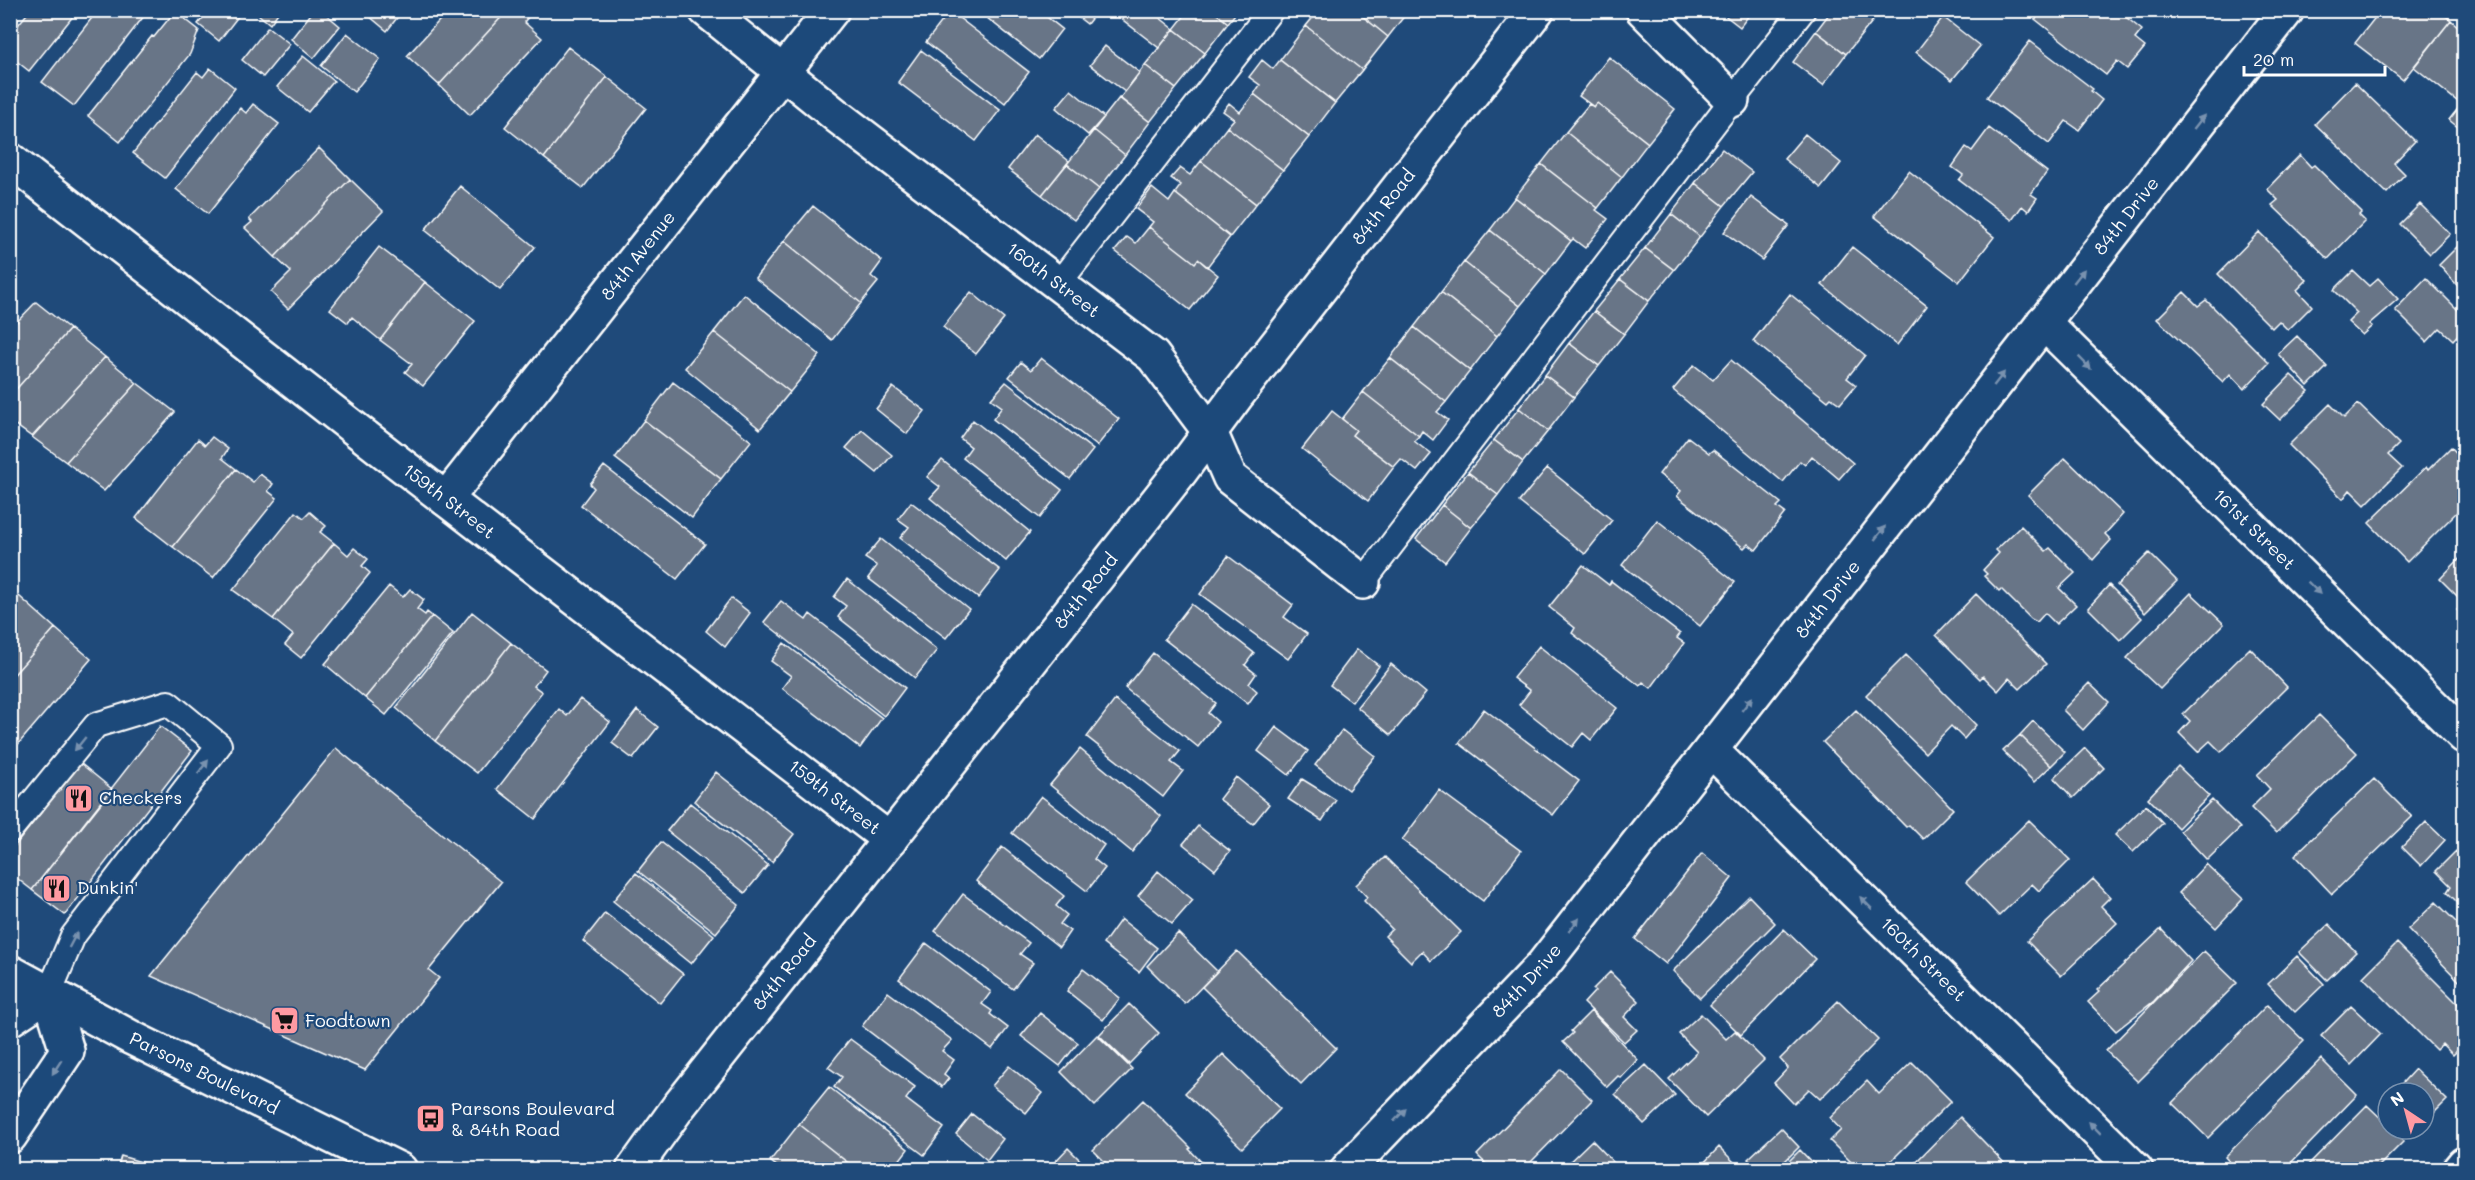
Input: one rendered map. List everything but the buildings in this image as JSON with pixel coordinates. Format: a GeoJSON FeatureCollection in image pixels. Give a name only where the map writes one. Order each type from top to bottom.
{"type":"FeatureCollection","features":[{"type":"Feature","properties":{"kind":"street","name":"160th Street"},"geometry":{"type":"LineString","coordinates":[[706,10],[837,116],[1153,356],[1210,432],[1230,478],[1363,582]]}},
{"type":"Feature","properties":{"kind":"street","name":"84th Avenue"},"geometry":{"type":"LineString","coordinates":[[446,499],[832,10]]}},
{"type":"Feature","properties":{"kind":"street","name":"84th Road"},"geometry":{"type":"LineString","coordinates":[[633,1170],[679,1106],[1210,432],[1537,10]]}},
{"type":"Feature","properties":{"kind":"street"},"geometry":{"type":"LineString","coordinates":[[1643,10],[1731,100]]}},
{"type":"Feature","properties":{"kind":"street","name":"84th Drive"},"geometry":{"type":"LineString","coordinates":[[1359,1166],[1543,964],[2287,10]]}},
{"type":"Feature","properties":{"kind":"street","name":"159th Street"},"geometry":{"type":"LineString","coordinates":[[10,160],[890,840]]}},
{"type":"Feature","properties":{"kind":"street","name":"161st Street"},"geometry":{"type":"LineString","coordinates":[[2043,322],[2464,736]]}},
{"type":"Feature","properties":{"kind":"street","name":"160th Street"},"geometry":{"type":"LineString","coordinates":[[1711,750],[2136,1170]]}},
{"type":"Feature","properties":{"kind":"street","name":"Parsons Boulevard"},"geometry":{"type":"LineString","coordinates":[[10,972],[142,1043],[400,1170]]}},
{"type":"Feature","properties":{"kind":"street"},"geometry":{"type":"LineString","coordinates":[[10,1019],[49,993],[67,1051],[10,1136]]}},
{"type":"Feature","properties":{"kind":"street"},"geometry":{"type":"LineString","coordinates":[[2459,1170],[2464,1164]]}},
{"type":"Feature","properties":{"kind":"lane"},"geometry":{"type":"LineString","coordinates":[[1059,283],[1271,10]]}},
{"type":"Feature","properties":{"kind":"lane"},"geometry":{"type":"LineString","coordinates":[[1363,582],[1731,100],[1803,10]]}},
{"type":"Feature","properties":{"kind":"lane"},"geometry":{"type":"LineString","coordinates":[[10,830],[96,725],[168,703],[219,745],[73,936],[49,993]]}},
{"type":"Feature","properties":{"kind":"place","name":"Checkers"},"geometry":{"type":"Point","coordinates":[78,798]}},
{"type":"Feature","properties":{"kind":"place","name":"Dunkin'"},"geometry":{"type":"Point","coordinates":[56,888]}},
{"type":"Feature","properties":{"kind":"place","name":"Foodtown"},"geometry":{"type":"Point","coordinates":[284,1021]}},
{"type":"Feature","properties":{"kind":"place","name":"Parsons Boulevard & 84th Road"},"geometry":{"type":"Point","coordinates":[430,1119]}}]}
